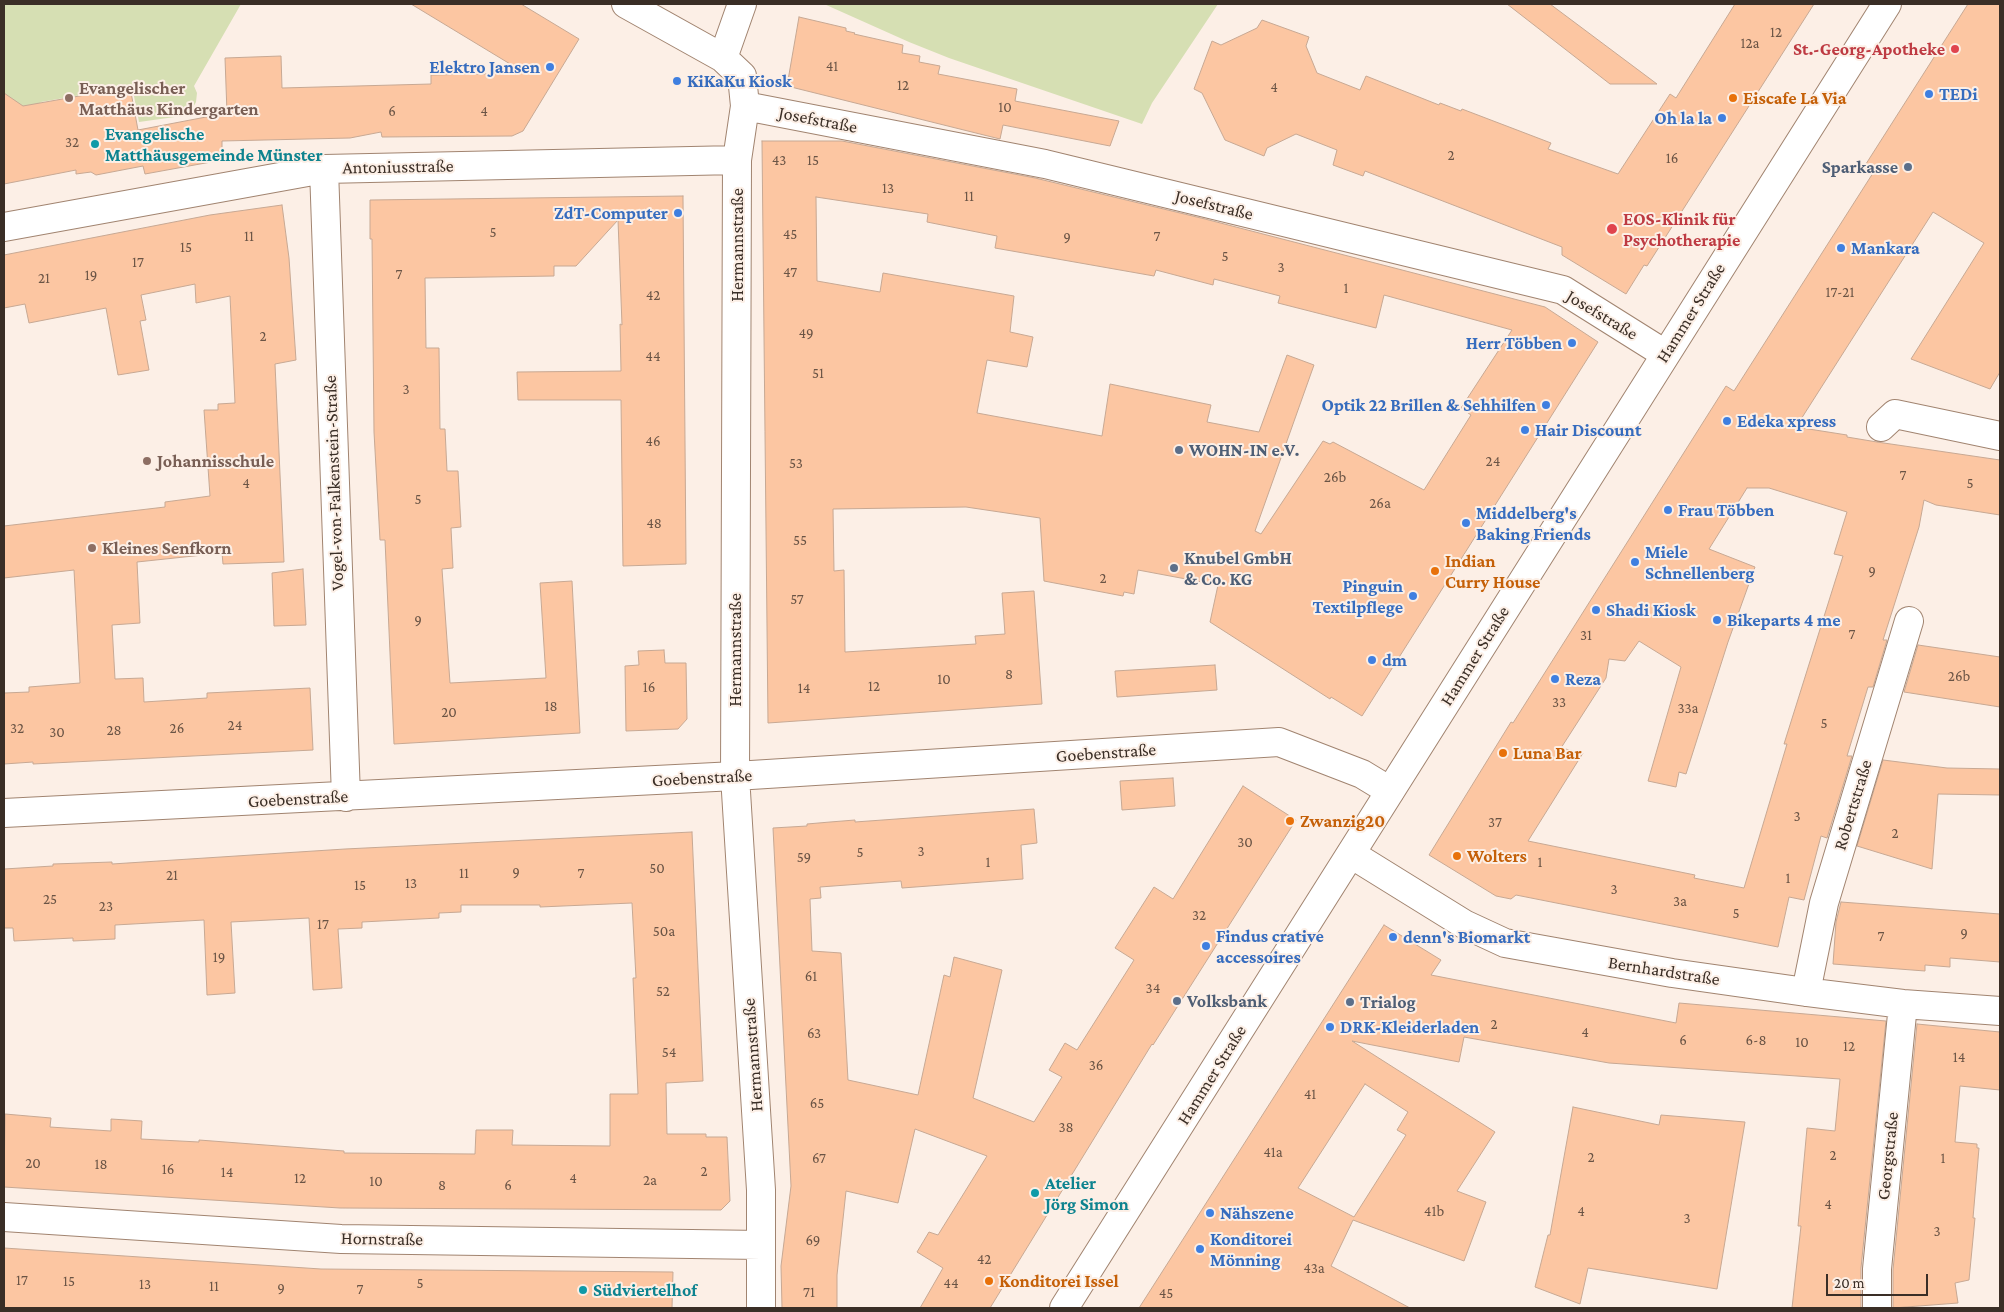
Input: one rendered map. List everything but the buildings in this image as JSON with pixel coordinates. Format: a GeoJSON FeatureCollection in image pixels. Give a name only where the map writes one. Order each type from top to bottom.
{"type":"FeatureCollection","features":[{"type":"Feature","properties":{"kind":"street","name":"Hermannstraße"},"geometry":{"type":"LineString","coordinates":[[626,4],[723,58],[742,76],[745,106],[737,160],[735,776],[761,1190],[761,1308]]}},
{"type":"Feature","properties":{"kind":"street"},"geometry":{"type":"LineString","coordinates":[[723,58],[742,4]]}},
{"type":"Feature","properties":{"kind":"street","name":"Hammer Straße"},"geometry":{"type":"LineString","coordinates":[[1064,1308],[1887,4]]}},
{"type":"Feature","properties":{"kind":"street","name":"Josefstraße"},"geometry":{"type":"LineString","coordinates":[[745,106],[1045,164],[1563,290],[1665,354]]}},
{"type":"Feature","properties":{"kind":"street","name":"Antoniusstraße"},"geometry":{"type":"LineString","coordinates":[[4,227],[324,169],[737,160]]}},
{"type":"Feature","properties":{"kind":"street","name":"Vogel-von-Falkenstein-Straße"},"geometry":{"type":"LineString","coordinates":[[324,169],[346,797]]}},
{"type":"Feature","properties":{"kind":"street"},"geometry":{"type":"LineString","coordinates":[[1881,427],[1895,414],[2000,436]]}},
{"type":"Feature","properties":{"kind":"street","name":"Robertstraße"},"geometry":{"type":"LineString","coordinates":[[1806,992],[1824,903],[1909,621]]}},
{"type":"Feature","properties":{"kind":"street","name":"Goebenstraße"},"geometry":{"type":"LineString","coordinates":[[4,813],[735,776],[1279,742],[1362,774],[1390,791]]}},
{"type":"Feature","properties":{"kind":"street","name":"Bernhardstraße"},"geometry":{"type":"LineString","coordinates":[[1351,854],[1464,924],[1504,943],[1672,974],[1903,1004],[2000,1011]]}},
{"type":"Feature","properties":{"kind":"street","name":"Georgstraße"},"geometry":{"type":"LineString","coordinates":[[1877,1308],[1877,1269],[1903,1004]]}},
{"type":"Feature","properties":{"kind":"street","name":"Hornstraße"},"geometry":{"type":"LineString","coordinates":[[4,1218],[341,1239],[761,1244]]}},
{"type":"Feature","properties":{"kind":"green space","name":"Evangelischer Matthäus Kindergarten"},"geometry":{"type":"Polygon","coordinates":[[[4,4],[241,4],[194,86],[197,93],[196,102],[189,115],[139,122],[132,86],[41,102],[4,157],[4,4]]]}},
{"type":"Feature","properties":{"kind":"green space"},"geometry":{"type":"Polygon","coordinates":[[[824,4],[1218,4],[1152,103],[1142,124],[949,58],[824,4]]]}},
{"type":"Feature","properties":{"kind":"place","name":"St.-Georg-Apotheke"},"geometry":{"type":"Point","coordinates":[1955,49]}},
{"type":"Feature","properties":{"kind":"place","name":"Elektro Jansen"},"geometry":{"type":"Point","coordinates":[550,67]}},
{"type":"Feature","properties":{"kind":"place","name":"KiKaKu Kiosk"},"geometry":{"type":"Point","coordinates":[677,81]}},
{"type":"Feature","properties":{"kind":"place","name":"TEDi"},"geometry":{"type":"Point","coordinates":[1929,94]}},
{"type":"Feature","properties":{"kind":"place","name":"Evangelischer Matthäus Kindergarten"},"geometry":{"type":"Point","coordinates":[69,98]}},
{"type":"Feature","properties":{"kind":"place","name":"Eiscafe La Via"},"geometry":{"type":"Point","coordinates":[1733,98]}},
{"type":"Feature","properties":{"kind":"place","name":"Oh la la"},"geometry":{"type":"Point","coordinates":[1722,118]}},
{"type":"Feature","properties":{"kind":"place","name":"Evangelische Matthäusgemeinde Münster"},"geometry":{"type":"Point","coordinates":[95,144]}},
{"type":"Feature","properties":{"kind":"place","name":"Sparkasse"},"geometry":{"type":"Point","coordinates":[1908,167]}},
{"type":"Feature","properties":{"kind":"place","name":"ZdT-Computer"},"geometry":{"type":"Point","coordinates":[678,213]}},
{"type":"Feature","properties":{"kind":"place","name":"EOS-Klinik für Psychotherapie"},"geometry":{"type":"Point","coordinates":[1612,229]}},
{"type":"Feature","properties":{"kind":"place","name":"Mankara"},"geometry":{"type":"Point","coordinates":[1841,248]}},
{"type":"Feature","properties":{"kind":"place","name":"Herr Többen"},"geometry":{"type":"Point","coordinates":[1572,343]}},
{"type":"Feature","properties":{"kind":"place","name":"Optik 22 Brillen & Sehhilfen"},"geometry":{"type":"Point","coordinates":[1546,405]}},
{"type":"Feature","properties":{"kind":"place","name":"Edeka xpress"},"geometry":{"type":"Point","coordinates":[1727,421]}},
{"type":"Feature","properties":{"kind":"place","name":"Hair Discount"},"geometry":{"type":"Point","coordinates":[1525,430]}},
{"type":"Feature","properties":{"kind":"place","name":"WOHN-IN e.V."},"geometry":{"type":"Point","coordinates":[1179,450]}},
{"type":"Feature","properties":{"kind":"place","name":"Johannisschule"},"geometry":{"type":"Point","coordinates":[147,461]}},
{"type":"Feature","properties":{"kind":"place","name":"Frau Többen"},"geometry":{"type":"Point","coordinates":[1668,510]}},
{"type":"Feature","properties":{"kind":"place","name":"Middelberg's Baking Friends"},"geometry":{"type":"Point","coordinates":[1466,523]}},
{"type":"Feature","properties":{"kind":"place","name":"Kleines Senfkorn"},"geometry":{"type":"Point","coordinates":[92,548]}},
{"type":"Feature","properties":{"kind":"place","name":"Miele Schnellenberg"},"geometry":{"type":"Point","coordinates":[1635,562]}},
{"type":"Feature","properties":{"kind":"place","name":"Knubel GmbH & Co. KG"},"geometry":{"type":"Point","coordinates":[1174,568]}},
{"type":"Feature","properties":{"kind":"place","name":"Indian Curry House"},"geometry":{"type":"Point","coordinates":[1435,571]}},
{"type":"Feature","properties":{"kind":"place","name":"Pinguin Textilpflege"},"geometry":{"type":"Point","coordinates":[1413,596]}},
{"type":"Feature","properties":{"kind":"place","name":"Shadi Kiosk"},"geometry":{"type":"Point","coordinates":[1596,610]}},
{"type":"Feature","properties":{"kind":"place","name":"Bikeparts 4 me"},"geometry":{"type":"Point","coordinates":[1717,620]}},
{"type":"Feature","properties":{"kind":"place","name":"dm"},"geometry":{"type":"Point","coordinates":[1372,660]}},
{"type":"Feature","properties":{"kind":"place","name":"Reza"},"geometry":{"type":"Point","coordinates":[1555,679]}},
{"type":"Feature","properties":{"kind":"place","name":"Luna Bar"},"geometry":{"type":"Point","coordinates":[1503,753]}},
{"type":"Feature","properties":{"kind":"place","name":"Zwanzig20"},"geometry":{"type":"Point","coordinates":[1290,821]}},
{"type":"Feature","properties":{"kind":"place","name":"Wolters"},"geometry":{"type":"Point","coordinates":[1457,856]}},
{"type":"Feature","properties":{"kind":"place","name":"denn's Biomarkt"},"geometry":{"type":"Point","coordinates":[1393,937]}},
{"type":"Feature","properties":{"kind":"place","name":"Findus crative accessoires"},"geometry":{"type":"Point","coordinates":[1206,946]}},
{"type":"Feature","properties":{"kind":"place","name":"Volksbank"},"geometry":{"type":"Point","coordinates":[1177,1001]}},
{"type":"Feature","properties":{"kind":"place","name":"Trialog"},"geometry":{"type":"Point","coordinates":[1350,1002]}},
{"type":"Feature","properties":{"kind":"place","name":"DRK-Kleiderladen"},"geometry":{"type":"Point","coordinates":[1330,1027]}},
{"type":"Feature","properties":{"kind":"place","name":"Atelier Jörg Simon"},"geometry":{"type":"Point","coordinates":[1035,1193]}},
{"type":"Feature","properties":{"kind":"place","name":"Nähszene"},"geometry":{"type":"Point","coordinates":[1210,1213]}},
{"type":"Feature","properties":{"kind":"place","name":"Konditorei Mönning"},"geometry":{"type":"Point","coordinates":[1200,1249]}},
{"type":"Feature","properties":{"kind":"place","name":"Konditorei Issel"},"geometry":{"type":"Point","coordinates":[989,1281]}},
{"type":"Feature","properties":{"kind":"place","name":"Südviertelhof"},"geometry":{"type":"Point","coordinates":[583,1290]}}]}
